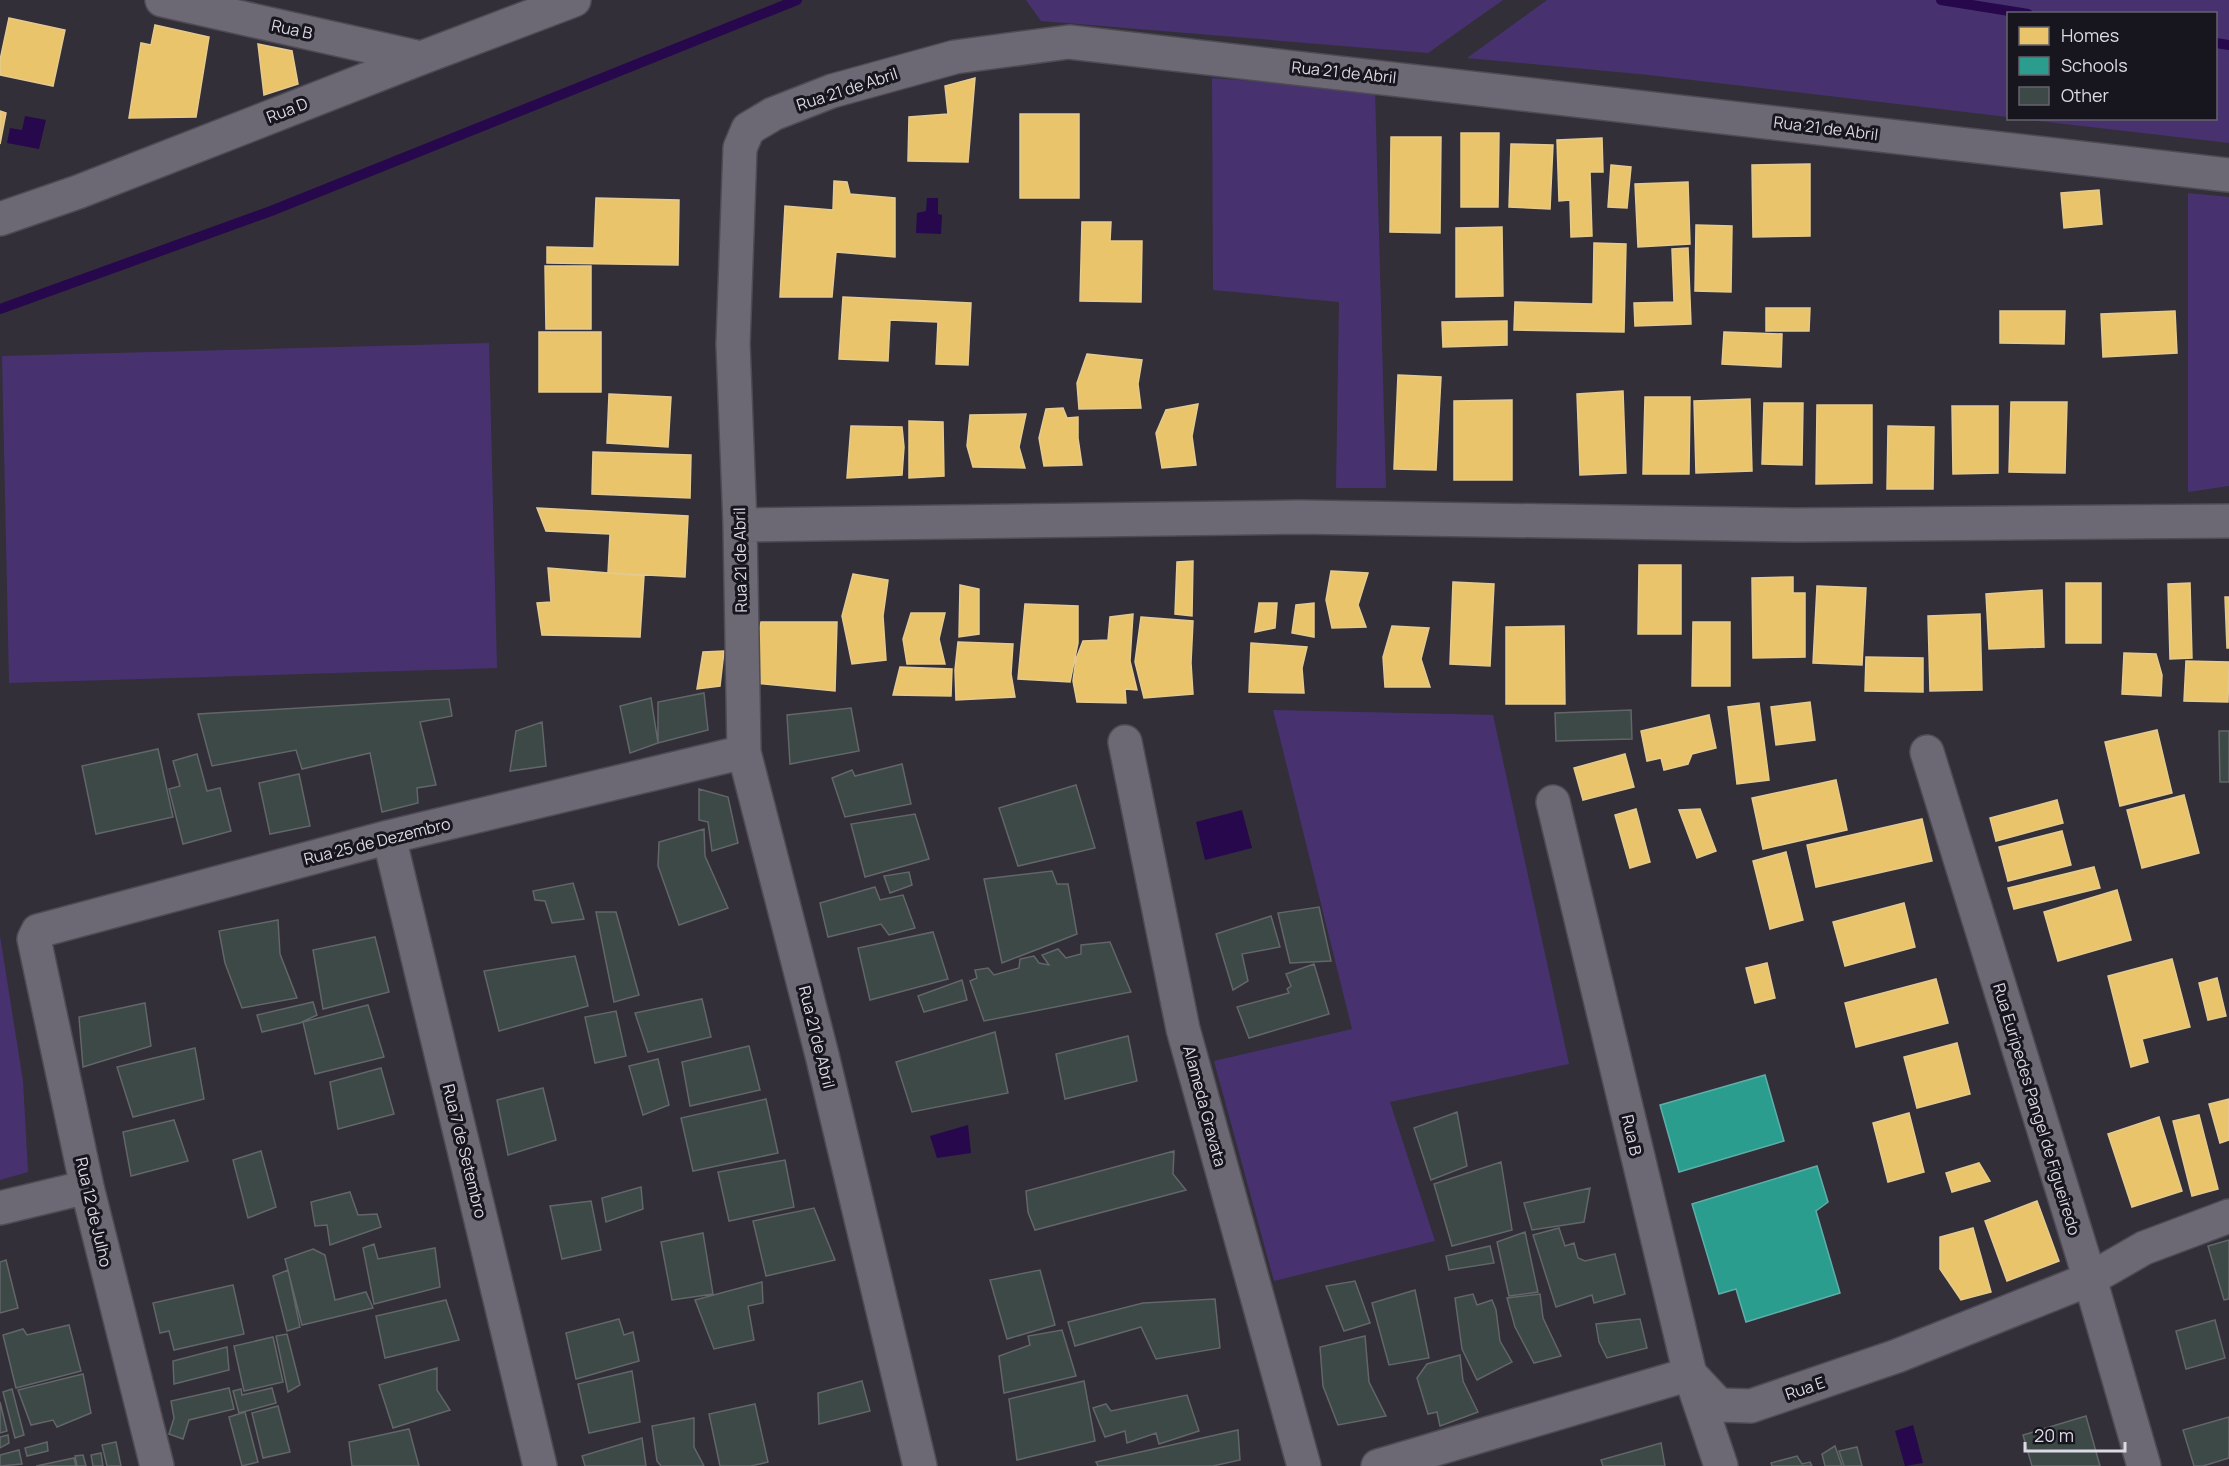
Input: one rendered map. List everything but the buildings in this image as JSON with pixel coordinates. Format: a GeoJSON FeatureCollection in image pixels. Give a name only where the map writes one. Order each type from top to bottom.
{"type":"FeatureCollection","features":[{"type":"Feature","properties":{"kind":"street","name":"Rua B"},"geometry":{"type":"LineString","coordinates":[[162,0],[422,58]]}},
{"type":"Feature","properties":{"kind":"street","name":"Rua D"},"geometry":{"type":"LineString","coordinates":[[0,219],[78,192],[574,0]]}},
{"type":"Feature","properties":{"kind":"street","name":"Rua 21 de Abril"},"geometry":{"type":"LineString","coordinates":[[920,1466],[822,1055],[744,752],[740,525],[733,344],[741,148],[748,129],[773,114],[832,91],[955,57],[1069,42],[2229,175]]}},
{"type":"Feature","properties":{"kind":"street"},"geometry":{"type":"LineString","coordinates":[[740,525],[1299,517],[1796,525],[2229,521]]}},
{"type":"Feature","properties":{"kind":"street","name":"Alameda Gravata"},"geometry":{"type":"LineString","coordinates":[[1125,742],[1183,1029],[1304,1466]]}},
{"type":"Feature","properties":{"kind":"street","name":"Rua 25 de Dezembro"},"geometry":{"type":"LineString","coordinates":[[38,956],[34,939],[38,931],[389,837],[744,752]]}},
{"type":"Feature","properties":{"kind":"street","name":"Rua Euripedes Pangel de Figueiredo"},"geometry":{"type":"LineString","coordinates":[[1927,752],[2090,1280],[2144,1466]]}},
{"type":"Feature","properties":{"kind":"street","name":"Rua B"},"geometry":{"type":"LineString","coordinates":[[1553,802],[1690,1374],[1720,1466]]}},
{"type":"Feature","properties":{"kind":"street","name":"Rua 7 de Setembro"},"geometry":{"type":"LineString","coordinates":[[389,837],[540,1466]]}},
{"type":"Feature","properties":{"kind":"street","name":"Rua 12 de Julho"},"geometry":{"type":"LineString","coordinates":[[38,956],[87,1187],[157,1466]]}},
{"type":"Feature","properties":{"kind":"street"},"geometry":{"type":"LineString","coordinates":[[0,1208],[87,1187]]}},
{"type":"Feature","properties":{"kind":"street","name":"Rua E"},"geometry":{"type":"LineString","coordinates":[[1690,1374],[1719,1405],[1751,1406],[1897,1356],[2090,1280],[2145,1248],[2229,1216]]}},
{"type":"Feature","properties":{"kind":"street"},"geometry":{"type":"LineString","coordinates":[[1378,1466],[1690,1374]]}},
{"type":"Feature","properties":{"kind":"shaded area"},"geometry":{"type":"Polygon","coordinates":[[[1026,0],[1503,0],[1428,53],[1041,21],[1026,0]]]}},
{"type":"Feature","properties":{"kind":"shaded area"},"geometry":{"type":"Polygon","coordinates":[[[1547,0],[2229,0],[2229,143],[2030,120],[2217,120],[2217,12],[2007,12],[2007,117],[1649,75],[1467,58],[1547,0]]]}},
{"type":"Feature","properties":{"kind":"shaded area"},"geometry":{"type":"Polygon","coordinates":[[[1212,78],[1375,90],[1386,488],[1336,488],[1339,302],[1213,290],[1212,78]]]}},
{"type":"Feature","properties":{"kind":"shaded area"},"geometry":{"type":"Polygon","coordinates":[[[25,116],[46,120],[39,149],[7,143],[10,128],[22,130],[25,116]]]}},
{"type":"Feature","properties":{"kind":"shaded area"},"geometry":{"type":"Polygon","coordinates":[[[2188,193],[2229,197],[2229,486],[2188,492],[2188,193]]]}},
{"type":"Feature","properties":{"kind":"shaded area"},"geometry":{"type":"Polygon","coordinates":[[[927,198],[938,198],[938,214],[942,215],[941,234],[916,233],[917,213],[926,211],[927,198]]]}},
{"type":"Feature","properties":{"kind":"shaded area"},"geometry":{"type":"Polygon","coordinates":[[[489,343],[497,668],[9,683],[2,356],[489,343]]]}},
{"type":"Feature","properties":{"kind":"shaded area"},"geometry":{"type":"Polygon","coordinates":[[[1273,710],[1493,715],[1569,1064],[1390,1102],[1435,1241],[1274,1281],[1214,1061],[1352,1029],[1273,710]]]}},
{"type":"Feature","properties":{"kind":"shaded area"},"geometry":{"type":"Polygon","coordinates":[[[1242,810],[1252,848],[1205,860],[1196,822],[1242,810]]]}},
{"type":"Feature","properties":{"kind":"shaded area"},"geometry":{"type":"Polygon","coordinates":[[[0,936],[23,1081],[28,1172],[0,1180],[0,936]]]}},
{"type":"Feature","properties":{"kind":"shaded area"},"geometry":{"type":"Polygon","coordinates":[[[968,1125],[971,1153],[937,1158],[930,1136],[968,1125]]]}},
{"type":"Feature","properties":{"kind":"shaded area"},"geometry":{"type":"Polygon","coordinates":[[[1913,1425],[1923,1463],[1905,1466],[1895,1431],[1913,1425]]]}},
{"type":"Feature","properties":{"kind":"waterway"},"geometry":{"type":"LineString","coordinates":[[0,309],[271,211],[797,0]]}},
{"type":"Feature","properties":{"kind":"waterway"},"geometry":{"type":"LineString","coordinates":[[1941,0],[2016,12]]}},
{"type":"Feature","properties":{"kind":"waterway"},"geometry":{"type":"LineString","coordinates":[[2217,43],[2229,45]]}}]}
